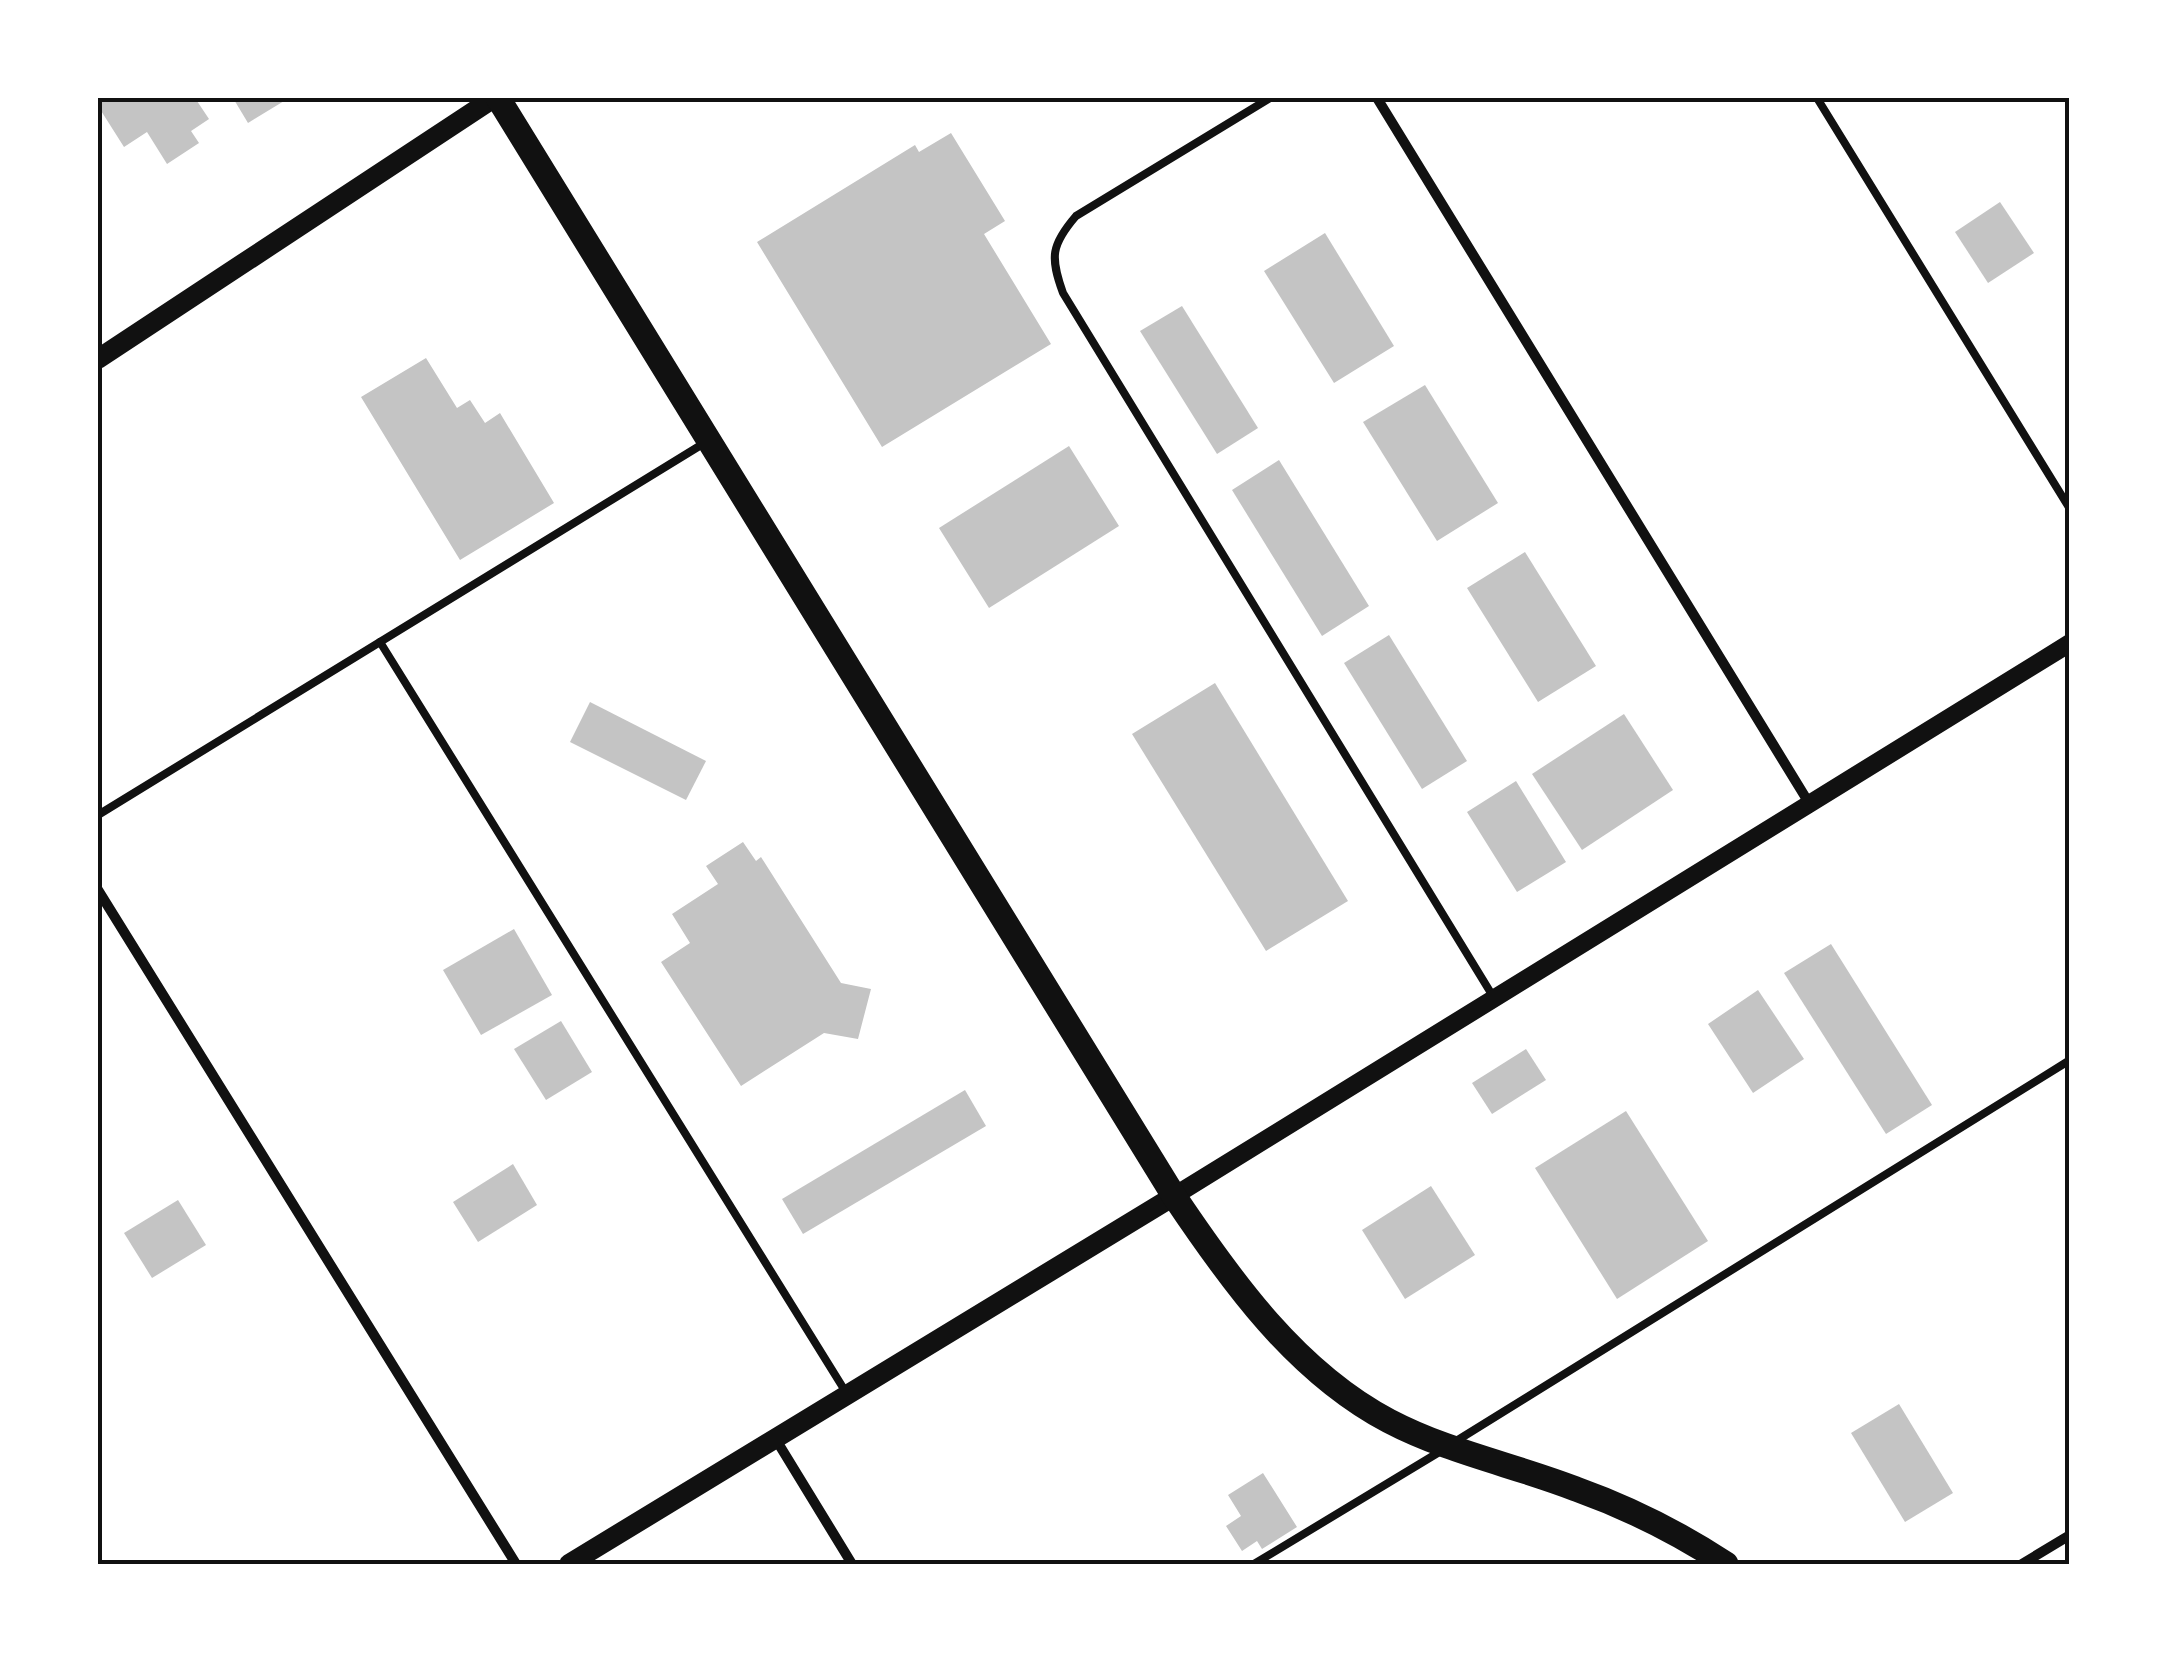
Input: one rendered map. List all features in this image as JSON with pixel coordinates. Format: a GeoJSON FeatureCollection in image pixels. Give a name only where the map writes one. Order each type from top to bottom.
{"type":"FeatureCollection","features":[{"type":"Feature","properties":{"kind":"main road"},"geometry":{"type":"LineString","coordinates":[[98,358],[496,98],[1174,1196],[1227,1273],[1284,1339],[1360,1404],[1449,1446],[1576,1488],[1643,1516],[1726,1564]]}},
{"type":"Feature","properties":{"kind":"main road"},"geometry":{"type":"LineString","coordinates":[[569,1564],[1174,1196]]}},
{"type":"Feature","properties":{"kind":"street"},"geometry":{"type":"LineString","coordinates":[[1377,98],[1808,802]]}},
{"type":"Feature","properties":{"kind":"street"},"geometry":{"type":"LineString","coordinates":[[1174,1196],[2070,643]]}},
{"type":"Feature","properties":{"kind":"street"},"geometry":{"type":"LineString","coordinates":[[98,890],[516,1564]]}},
{"type":"Feature","properties":{"kind":"street"},"geometry":{"type":"LineString","coordinates":[[774,1438],[852,1564]]}},
{"type":"Feature","properties":{"kind":"street"},"geometry":{"type":"LineString","coordinates":[[2022,1564],[2070,1535]]}},
{"type":"Feature","properties":{"kind":"lane"},"geometry":{"type":"LineString","coordinates":[[1270,98],[1076,216],[1058,237],[1054,254],[1056,272],[1063,293],[1494,998]]}},
{"type":"Feature","properties":{"kind":"lane"},"geometry":{"type":"LineString","coordinates":[[1817,98],[2070,509]]}},
{"type":"Feature","properties":{"kind":"lane"},"geometry":{"type":"LineString","coordinates":[[98,815],[710,440]]}},
{"type":"Feature","properties":{"kind":"lane"},"geometry":{"type":"LineString","coordinates":[[380,642],[847,1394]]}},
{"type":"Feature","properties":{"kind":"lane"},"geometry":{"type":"LineString","coordinates":[[1254,1564],[2070,1060]]}},
{"type":"Feature","properties":{"kind":"building"},"geometry":{"type":"Polygon","coordinates":[[[106,98],[129,98],[132,102],[140,98],[195,98],[209,119],[191,131],[199,143],[167,164],[147,132],[124,147],[98,106],[106,98]]]}},
{"type":"Feature","properties":{"kind":"building"},"geometry":{"type":"Polygon","coordinates":[[[233,98],[289,98],[248,123],[233,98]]]}},
{"type":"Feature","properties":{"kind":"building"},"geometry":{"type":"Polygon","coordinates":[[[951,133],[1005,221],[984,234],[1051,344],[882,447],[757,242],[915,145],[919,152],[951,133]]]}},
{"type":"Feature","properties":{"kind":"building"},"geometry":{"type":"Polygon","coordinates":[[[2000,202],[2034,253],[1988,283],[1955,232],[2000,202]]]}},
{"type":"Feature","properties":{"kind":"building"},"geometry":{"type":"Polygon","coordinates":[[[1325,233],[1394,346],[1334,383],[1264,271],[1325,233]]]}},
{"type":"Feature","properties":{"kind":"building"},"geometry":{"type":"Polygon","coordinates":[[[1182,306],[1258,428],[1217,454],[1140,331],[1182,306]]]}},
{"type":"Feature","properties":{"kind":"building"},"geometry":{"type":"Polygon","coordinates":[[[426,358],[457,408],[470,400],[485,423],[500,413],[554,503],[460,560],[361,397],[426,358]]]}},
{"type":"Feature","properties":{"kind":"building"},"geometry":{"type":"Polygon","coordinates":[[[1425,385],[1498,503],[1437,541],[1363,422],[1425,385]]]}},
{"type":"Feature","properties":{"kind":"building"},"geometry":{"type":"Polygon","coordinates":[[[1069,446],[1119,526],[989,608],[939,528],[1069,446]]]}},
{"type":"Feature","properties":{"kind":"building"},"geometry":{"type":"Polygon","coordinates":[[[1279,460],[1369,606],[1322,636],[1232,490],[1279,460]]]}},
{"type":"Feature","properties":{"kind":"building"},"geometry":{"type":"Polygon","coordinates":[[[1525,552],[1596,666],[1538,702],[1467,588],[1525,552]]]}},
{"type":"Feature","properties":{"kind":"building"},"geometry":{"type":"Polygon","coordinates":[[[1389,635],[1467,761],[1422,789],[1344,663],[1389,635]]]}},
{"type":"Feature","properties":{"kind":"building"},"geometry":{"type":"Polygon","coordinates":[[[1215,683],[1348,901],[1266,951],[1132,734],[1215,683]]]}},
{"type":"Feature","properties":{"kind":"building"},"geometry":{"type":"Polygon","coordinates":[[[590,702],[706,761],[686,800],[570,742],[590,702]]]}},
{"type":"Feature","properties":{"kind":"building"},"geometry":{"type":"Polygon","coordinates":[[[1624,714],[1673,790],[1582,850],[1532,774],[1624,714]]]}},
{"type":"Feature","properties":{"kind":"building"},"geometry":{"type":"Polygon","coordinates":[[[1516,781],[1566,862],[1517,892],[1467,812],[1516,781]]]}},
{"type":"Feature","properties":{"kind":"building"},"geometry":{"type":"Polygon","coordinates":[[[743,842],[756,861],[761,857],[841,983],[871,989],[858,1039],[824,1033],[741,1086],[661,962],[690,943],[672,914],[718,884],[706,866],[743,842]]]}},
{"type":"Feature","properties":{"kind":"building"},"geometry":{"type":"Polygon","coordinates":[[[514,929],[552,995],[481,1035],[443,970],[514,929]]]}},
{"type":"Feature","properties":{"kind":"building"},"geometry":{"type":"Polygon","coordinates":[[[1831,944],[1932,1105],[1886,1134],[1784,973],[1831,944]]]}},
{"type":"Feature","properties":{"kind":"building"},"geometry":{"type":"Polygon","coordinates":[[[1758,990],[1804,1059],[1753,1093],[1708,1024],[1758,990]]]}},
{"type":"Feature","properties":{"kind":"building"},"geometry":{"type":"Polygon","coordinates":[[[561,1021],[592,1072],[546,1100],[514,1049],[561,1021]]]}},
{"type":"Feature","properties":{"kind":"building"},"geometry":{"type":"Polygon","coordinates":[[[1526,1049],[1546,1080],[1492,1114],[1472,1083],[1526,1049]]]}},
{"type":"Feature","properties":{"kind":"building"},"geometry":{"type":"Polygon","coordinates":[[[965,1090],[986,1126],[803,1234],[782,1199],[965,1090]]]}},
{"type":"Feature","properties":{"kind":"building"},"geometry":{"type":"Polygon","coordinates":[[[1626,1111],[1708,1241],[1617,1299],[1535,1168],[1626,1111]]]}},
{"type":"Feature","properties":{"kind":"building"},"geometry":{"type":"Polygon","coordinates":[[[513,1164],[537,1205],[478,1242],[453,1202],[513,1164]]]}},
{"type":"Feature","properties":{"kind":"building"},"geometry":{"type":"Polygon","coordinates":[[[1431,1186],[1475,1255],[1405,1299],[1362,1230],[1431,1186]]]}},
{"type":"Feature","properties":{"kind":"building"},"geometry":{"type":"Polygon","coordinates":[[[178,1200],[206,1245],[152,1278],[124,1233],[178,1200]]]}},
{"type":"Feature","properties":{"kind":"building"},"geometry":{"type":"Polygon","coordinates":[[[1899,1404],[1953,1493],[1905,1522],[1851,1433],[1899,1404]]]}},
{"type":"Feature","properties":{"kind":"building"},"geometry":{"type":"Polygon","coordinates":[[[1263,1473],[1297,1527],[1262,1549],[1257,1541],[1242,1551],[1226,1526],[1241,1516],[1228,1495],[1263,1473]]]}}]}
